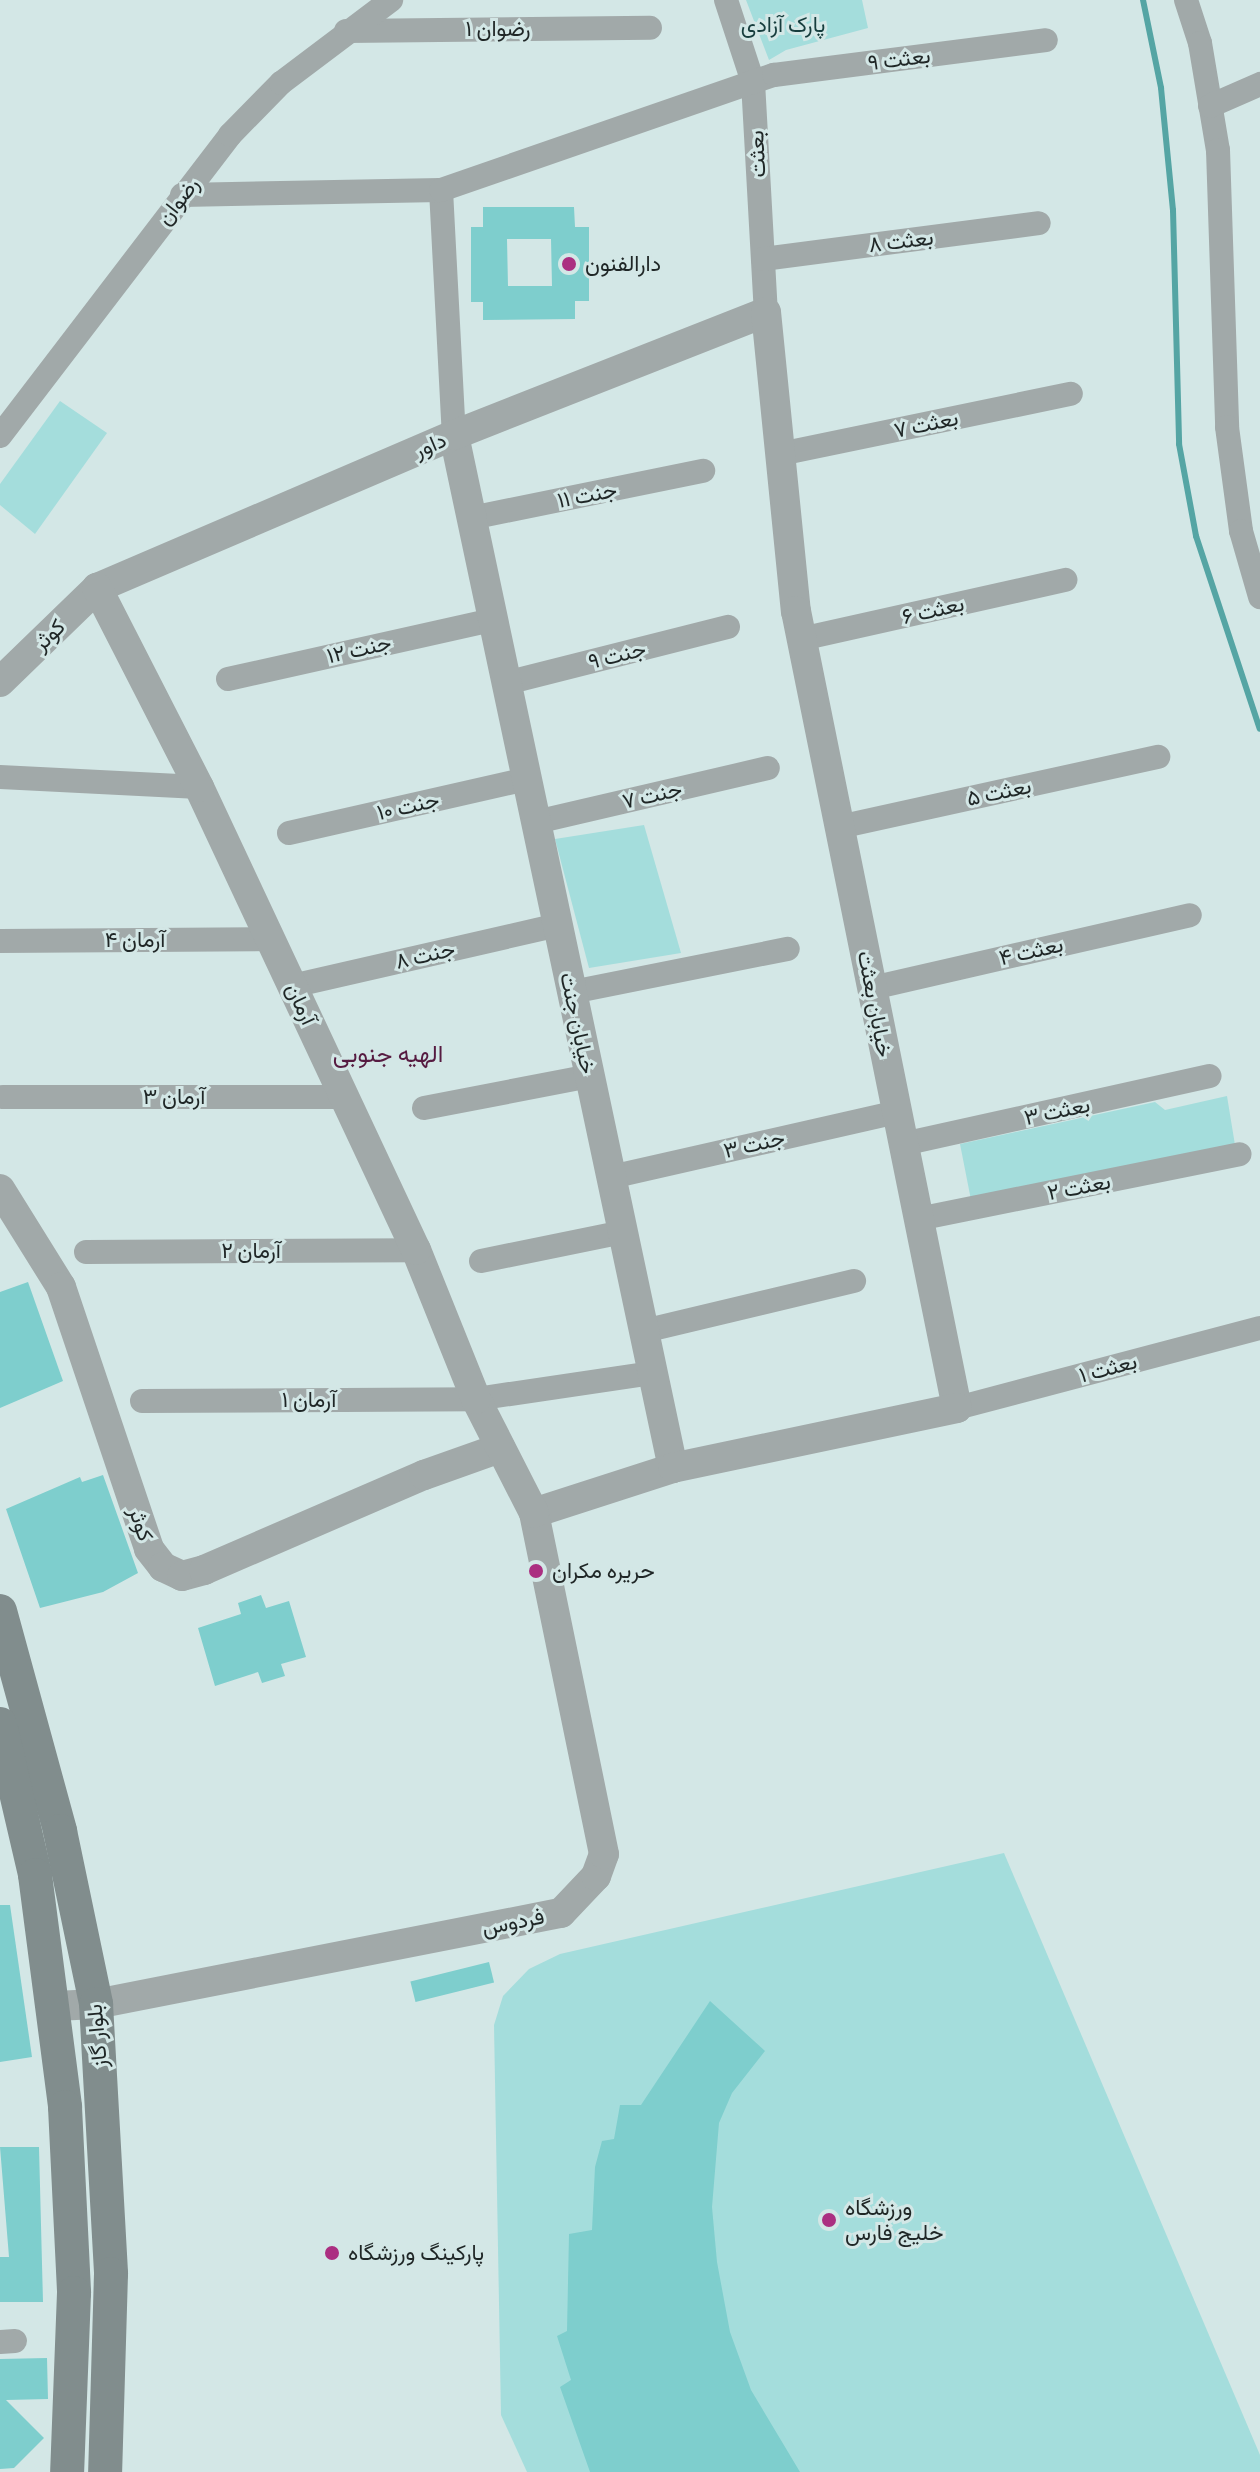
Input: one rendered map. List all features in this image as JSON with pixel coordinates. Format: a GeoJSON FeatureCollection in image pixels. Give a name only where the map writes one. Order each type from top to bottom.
{"type":"FeatureCollection","features":[{"type":"Feature","properties":{"kind":"main road","name":"بلوار گاز"},"geometry":{"type":"LineString","coordinates":[[0,1611],[60,1831],[96,2004],[111,2274],[105,2472]]}},
{"type":"Feature","properties":{"kind":"main road","name":"بلوار گاز"},"geometry":{"type":"LineString","coordinates":[[0,1724],[35,1875],[56,2006],[74,2293],[67,2472]]}},
{"type":"Feature","properties":{"kind":"street","name":"رضوان"},"geometry":{"type":"LineString","coordinates":[[0,436],[182,195],[281,83],[391,0]]}},
{"type":"Feature","properties":{"kind":"street","name":"بعثت"},"geometry":{"type":"LineString","coordinates":[[726,0],[753,82],[766,312]]}},
{"type":"Feature","properties":{"kind":"street"},"geometry":{"type":"LineString","coordinates":[[1186,0],[1218,150],[1227,427],[1241,531],[1260,597]]}},
{"type":"Feature","properties":{"kind":"street","name":"رضوان ۱"},"geometry":{"type":"LineString","coordinates":[[346,31],[650,28]]}},
{"type":"Feature","properties":{"kind":"street","name":"بعثت ۹"},"geometry":{"type":"LineString","coordinates":[[182,195],[441,190],[774,75],[1046,40]]}},
{"type":"Feature","properties":{"kind":"street"},"geometry":{"type":"LineString","coordinates":[[1210,106],[1260,84]]}},
{"type":"Feature","properties":{"kind":"street"},"geometry":{"type":"LineString","coordinates":[[441,190],[454,435]]}},
{"type":"Feature","properties":{"kind":"street","name":"بعثت ۸"},"geometry":{"type":"LineString","coordinates":[[763,259],[1039,223]]}},
{"type":"Feature","properties":{"kind":"street","name":"داور"},"geometry":{"type":"LineString","coordinates":[[97,588],[454,435],[766,312]]}},
{"type":"Feature","properties":{"kind":"street","name":"خیابان بعثت"},"geometry":{"type":"LineString","coordinates":[[766,312],[801,639],[957,1408]]}},
{"type":"Feature","properties":{"kind":"street","name":"بعثت ۷"},"geometry":{"type":"LineString","coordinates":[[780,454],[1071,394]]}},
{"type":"Feature","properties":{"kind":"street","name":"خیابان جنت"},"geometry":{"type":"LineString","coordinates":[[454,435],[673,1468]]}},
{"type":"Feature","properties":{"kind":"street","name":"جنت ۱۱"},"geometry":{"type":"LineString","coordinates":[[471,518],[703,471]]}},
{"type":"Feature","properties":{"kind":"street","name":"بعثت ۶"},"geometry":{"type":"LineString","coordinates":[[801,639],[1066,580]]}},
{"type":"Feature","properties":{"kind":"street","name":"کوثر"},"geometry":{"type":"LineString","coordinates":[[0,682],[97,588]]}},
{"type":"Feature","properties":{"kind":"street","name":"آرمان"},"geometry":{"type":"LineString","coordinates":[[97,588],[199,787],[416,1250],[476,1399],[534,1513]]}},
{"type":"Feature","properties":{"kind":"street","name":"جنت ۱۲"},"geometry":{"type":"LineString","coordinates":[[228,679],[491,620]]}},
{"type":"Feature","properties":{"kind":"street","name":"جنت ۹"},"geometry":{"type":"LineString","coordinates":[[506,683],[728,627]]}},
{"type":"Feature","properties":{"kind":"street","name":"بعثت ۵"},"geometry":{"type":"LineString","coordinates":[[839,827],[1158,757]]}},
{"type":"Feature","properties":{"kind":"street","name":"جنت ۷"},"geometry":{"type":"LineString","coordinates":[[536,822],[768,768]]}},
{"type":"Feature","properties":{"kind":"street"},"geometry":{"type":"LineString","coordinates":[[0,777],[199,787]]}},
{"type":"Feature","properties":{"kind":"street","name":"جنت ۱۰"},"geometry":{"type":"LineString","coordinates":[[289,833],[527,779]]}},
{"type":"Feature","properties":{"kind":"street","name":"بعثت ۴"},"geometry":{"type":"LineString","coordinates":[[872,988],[1190,915]]}},
{"type":"Feature","properties":{"kind":"street","name":"جنت ۸"},"geometry":{"type":"LineString","coordinates":[[292,986],[558,925]]}},
{"type":"Feature","properties":{"kind":"street","name":"آرمان ۴"},"geometry":{"type":"LineString","coordinates":[[0,941],[270,939]]}},
{"type":"Feature","properties":{"kind":"street"},"geometry":{"type":"LineString","coordinates":[[572,992],[788,949]]}},
{"type":"Feature","properties":{"kind":"street"},"geometry":{"type":"LineString","coordinates":[[424,1108],[590,1076]]}},
{"type":"Feature","properties":{"kind":"street","name":"بعثت ۳"},"geometry":{"type":"LineString","coordinates":[[903,1144],[1210,1076]]}},
{"type":"Feature","properties":{"kind":"street","name":"آرمان ۳"},"geometry":{"type":"LineString","coordinates":[[3,1097],[345,1097]]}},
{"type":"Feature","properties":{"kind":"street","name":"جنت ۳"},"geometry":{"type":"LineString","coordinates":[[611,1177],[897,1112]]}},
{"type":"Feature","properties":{"kind":"street","name":"بعثت ۲"},"geometry":{"type":"LineString","coordinates":[[918,1219],[1239,1154]]}},
{"type":"Feature","properties":{"kind":"street","name":"کوثر"},"geometry":{"type":"LineString","coordinates":[[0,1189],[61,1287],[149,1549],[163,1567],[182,1576],[204,1570],[424,1475],[500,1448]]}},
{"type":"Feature","properties":{"kind":"street"},"geometry":{"type":"LineString","coordinates":[[481,1261],[623,1232]]}},
{"type":"Feature","properties":{"kind":"street","name":"آرمان ۲"},"geometry":{"type":"LineString","coordinates":[[86,1252],[416,1250]]}},
{"type":"Feature","properties":{"kind":"street"},"geometry":{"type":"LineString","coordinates":[[644,1331],[854,1281]]}},
{"type":"Feature","properties":{"kind":"street","name":"بعثت ۱"},"geometry":{"type":"LineString","coordinates":[[957,1408],[1260,1328]]}},
{"type":"Feature","properties":{"kind":"street","name":"آرمان ۱"},"geometry":{"type":"LineString","coordinates":[[142,1401],[476,1399],[653,1373]]}},
{"type":"Feature","properties":{"kind":"street"},"geometry":{"type":"LineString","coordinates":[[534,1513],[673,1468],[957,1408]]}},
{"type":"Feature","properties":{"kind":"street","name":"فردوس"},"geometry":{"type":"LineString","coordinates":[[56,2006],[96,2004],[561,1913],[579,1899],[596,1876],[603,1832],[534,1513]]}},
{"type":"Feature","properties":{"kind":"green space","name":"پارک آزادی"},"geometry":{"type":"Polygon","coordinates":[[[746,0],[862,0],[868,28],[786,50],[769,60],[746,0]]]}},
{"type":"Feature","properties":{"kind":"green space"},"geometry":{"type":"Polygon","coordinates":[[[60,401],[107,433],[35,534],[0,505],[0,484],[60,401]]]}},
{"type":"Feature","properties":{"kind":"green space"},"geometry":{"type":"Polygon","coordinates":[[[644,825],[681,953],[589,968],[555,839],[644,825]]]}},
{"type":"Feature","properties":{"kind":"green space"},"geometry":{"type":"Polygon","coordinates":[[[1227,1096],[1235,1145],[971,1200],[960,1144],[1155,1102],[1165,1110],[1227,1096]]]}},
{"type":"Feature","properties":{"kind":"green space","name":"ورزشگاه خلیج فارس"},"geometry":{"type":"Polygon","coordinates":[[[1004,1853],[1260,2455],[1260,2472],[527,2472],[501,2415],[494,2025],[503,1996],[529,1969],[560,1954],[1004,1853]]]}},
{"type":"Feature","properties":{"kind":"building"},"geometry":{"type":"Polygon","coordinates":[[[483,207],[574,207],[575,227],[589,227],[589,301],[575,301],[575,319],[483,320],[483,302],[471,302],[471,227],[483,227],[483,207]],[[507,239],[508,286],[552,286],[551,239],[507,239]]]}},
{"type":"Feature","properties":{"kind":"building"},"geometry":{"type":"Polygon","coordinates":[[[28,1282],[63,1381],[0,1408],[0,1292],[28,1282]]]}},
{"type":"Feature","properties":{"kind":"building"},"geometry":{"type":"Polygon","coordinates":[[[103,1475],[138,1573],[103,1592],[40,1608],[6,1509],[80,1477],[82,1482],[103,1475]]]}},
{"type":"Feature","properties":{"kind":"building"},"geometry":{"type":"Polygon","coordinates":[[[261,1595],[266,1608],[289,1601],[306,1657],[281,1664],[285,1676],[262,1683],[258,1672],[215,1686],[198,1628],[241,1614],[238,1603],[261,1595]]]}},
{"type":"Feature","properties":{"kind":"building"},"geometry":{"type":"Polygon","coordinates":[[[0,1905],[10,1905],[32,2057],[0,2062],[0,1905]]]}},
{"type":"Feature","properties":{"kind":"building"},"geometry":{"type":"Polygon","coordinates":[[[489,1962],[494,1982],[415,2002],[410,1982],[489,1962]]]}},
{"type":"Feature","properties":{"kind":"building"},"geometry":{"type":"Polygon","coordinates":[[[710,2001],[765,2051],[732,2093],[719,2123],[712,2207],[717,2262],[730,2332],[751,2390],[800,2472],[590,2472],[560,2387],[571,2380],[557,2336],[567,2331],[569,2234],[592,2230],[595,2167],[602,2141],[614,2139],[620,2105],[641,2105],[710,2001]]]}},
{"type":"Feature","properties":{"kind":"building"},"geometry":{"type":"Polygon","coordinates":[[[0,2147],[39,2147],[43,2302],[0,2302],[0,2257],[9,2257],[0,2147]]]}},
{"type":"Feature","properties":{"kind":"building"},"geometry":{"type":"Polygon","coordinates":[[[47,2358],[48,2399],[6,2400],[44,2438],[14,2468],[0,2469],[0,2359],[47,2358]]]}},
{"type":"Feature","properties":{"kind":"waterway"},"geometry":{"type":"LineString","coordinates":[[1143,0],[1161,88],[1173,210],[1179,444],[1196,536],[1260,729]]}},
{"type":"Feature","properties":{"kind":"place","name":"دارالفنون"},"geometry":{"type":"Point","coordinates":[569,264]}},
{"type":"Feature","properties":{"kind":"place","name":"حریره مکران"},"geometry":{"type":"Point","coordinates":[536,1571]}},
{"type":"Feature","properties":{"kind":"place","name":"ورزشگاه خلیج فارس"},"geometry":{"type":"Point","coordinates":[829,2220]}},
{"type":"Feature","properties":{"kind":"place","name":"پارکینگ ورزشگاه"},"geometry":{"type":"Point","coordinates":[332,2253]}},
{"type":"Feature","properties":{"kind":"district","name":"الهیه جنوبی"},"geometry":{"type":"Point","coordinates":[388,1054]}}]}
